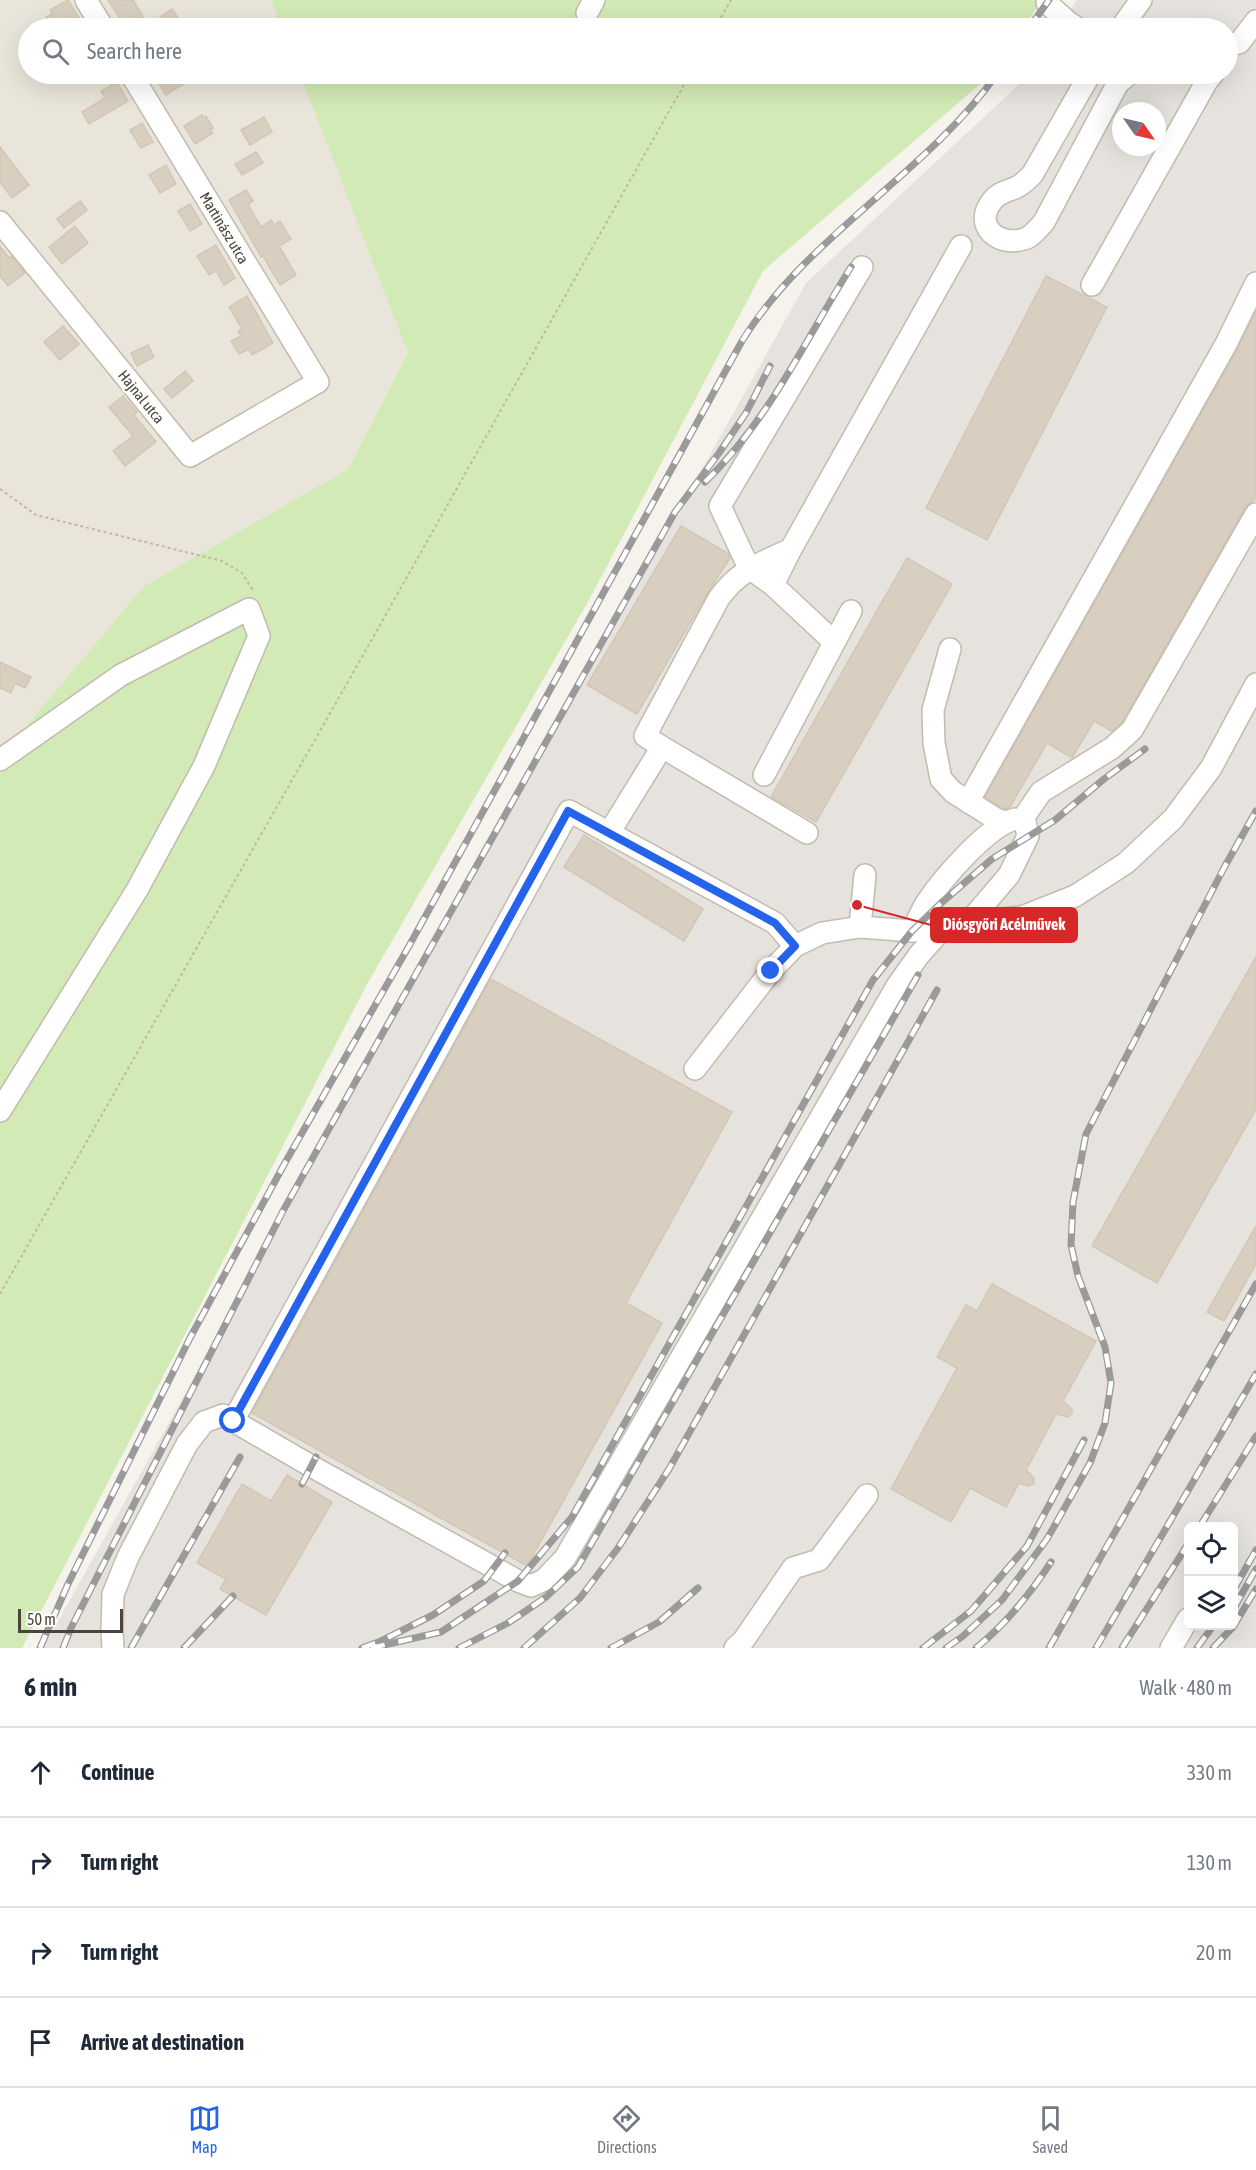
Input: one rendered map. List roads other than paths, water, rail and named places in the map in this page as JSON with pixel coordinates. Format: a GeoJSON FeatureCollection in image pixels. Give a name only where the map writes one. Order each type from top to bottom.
{"type":"FeatureCollection","features":[{"type":"Feature","properties":{"kind":"street"},"geometry":{"type":"LineString","coordinates":[[86,0],[97,18]]}},
{"type":"Feature","properties":{"kind":"street"},"geometry":{"type":"LineString","coordinates":[[1128,18],[1141,0]]}},
{"type":"Feature","properties":{"kind":"street"},"geometry":{"type":"LineString","coordinates":[[1047,3],[1064,18]]}},
{"type":"Feature","properties":{"kind":"street"},"geometry":{"type":"LineString","coordinates":[[1238,40],[1256,21]]}},
{"type":"Feature","properties":{"kind":"street","name":"Martinász utca"},"geometry":{"type":"LineString","coordinates":[[137,84],[318,382]]}},
{"type":"Feature","properties":{"kind":"street"},"geometry":{"type":"LineString","coordinates":[[1084,84],[1032,175],[1020,186],[994,197],[988,207],[984,221],[987,230],[998,237],[1013,240],[1027,238],[1044,222],[1119,84]]}},
{"type":"Feature","properties":{"kind":"street"},"geometry":{"type":"LineString","coordinates":[[1092,285],[1205,84]]}},
{"type":"Feature","properties":{"kind":"street","name":"Hajnal utca"},"geometry":{"type":"LineString","coordinates":[[0,222],[190,456],[318,382]]}},
{"type":"Feature","properties":{"kind":"street"},"geometry":{"type":"LineString","coordinates":[[773,585],[791,549],[962,246]]}},
{"type":"Feature","properties":{"kind":"street"},"geometry":{"type":"LineString","coordinates":[[834,642],[773,585],[749,568],[720,506],[862,267]]}},
{"type":"Feature","properties":{"kind":"street"},"geometry":{"type":"LineString","coordinates":[[968,802],[1226,344],[1256,283]]}},
{"type":"Feature","properties":{"kind":"street"},"geometry":{"type":"LineString","coordinates":[[912,931],[927,902],[971,850],[1014,819],[1041,792],[1112,748],[1132,730],[1256,514]]}},
{"type":"Feature","properties":{"kind":"street"},"geometry":{"type":"LineString","coordinates":[[791,549],[749,568],[729,584],[719,598],[645,736],[807,833]]}},
{"type":"Feature","properties":{"kind":"street"},"geometry":{"type":"LineString","coordinates":[[0,760],[121,675],[249,609],[259,636],[204,766],[137,890],[0,1111]]}},
{"type":"Feature","properties":{"kind":"street"},"geometry":{"type":"LineString","coordinates":[[764,775],[851,611]]}},
{"type":"Feature","properties":{"kind":"street"},"geometry":{"type":"LineString","coordinates":[[950,649],[933,711],[934,743],[941,779],[953,792],[996,819],[1014,819]]}},
{"type":"Feature","properties":{"kind":"street"},"geometry":{"type":"LineString","coordinates":[[917,720],[943,674]]}},
{"type":"Feature","properties":{"kind":"street"},"geometry":{"type":"LineString","coordinates":[[694,1069],[771,971],[795,946],[822,933],[860,927],[912,931],[1022,917],[1075,896],[1126,863],[1173,819],[1211,768],[1256,684]]}},
{"type":"Feature","properties":{"kind":"street"},"geometry":{"type":"LineString","coordinates":[[609,833],[662,747]]}},
{"type":"Feature","properties":{"kind":"street"},"geometry":{"type":"LineString","coordinates":[[233,1421],[568,811],[775,923],[795,946]]}},
{"type":"Feature","properties":{"kind":"street"},"geometry":{"type":"LineString","coordinates":[[969,922],[1009,874],[1028,836],[1014,819]]}},
{"type":"Feature","properties":{"kind":"street"},"geometry":{"type":"LineString","coordinates":[[860,927],[865,875]]}},
{"type":"Feature","properties":{"kind":"street"},"geometry":{"type":"LineString","coordinates":[[113,1648],[111,1630],[113,1594],[133,1547],[188,1444],[204,1422],[223,1415],[518,1581],[531,1586],[544,1580],[565,1558],[897,986],[919,955],[943,928]]}},
{"type":"Feature","properties":{"kind":"street"},"geometry":{"type":"LineString","coordinates":[[735,1648],[743,1641],[793,1568],[819,1560],[867,1495]]}},
{"type":"Feature","properties":{"kind":"street"},"geometry":{"type":"LineString","coordinates":[[1171,1648],[1184,1626]]}},
{"type":"Feature","properties":{"kind":"railway"},"geometry":{"type":"LineString","coordinates":[[1036,18],[1049,0]]}},
{"type":"Feature","properties":{"kind":"railway"},"geometry":{"type":"LineString","coordinates":[[40,1648],[68,1584],[190,1338],[742,341],[769,303],[800,269],[936,143],[989,84]]}},
{"type":"Feature","properties":{"kind":"railway"},"geometry":{"type":"LineString","coordinates":[[705,482],[728,458],[767,406],[851,267]]}},
{"type":"Feature","properties":{"kind":"railway"},"geometry":{"type":"LineString","coordinates":[[63,1648],[71,1628],[283,1211],[675,512],[746,413],[770,366]]}},
{"type":"Feature","properties":{"kind":"railway"},"geometry":{"type":"LineString","coordinates":[[371,1648],[441,1632],[518,1581],[572,1517],[873,980],[912,931],[992,859],[1055,820],[1104,779],[1145,749]]}},
{"type":"Feature","properties":{"kind":"railway"},"geometry":{"type":"LineString","coordinates":[[946,1648],[963,1636],[1002,1600],[1047,1539],[1090,1463],[1105,1423],[1111,1383],[1105,1347],[1078,1276],[1071,1245],[1073,1202],[1086,1134],[1225,866],[1256,811]]}},
{"type":"Feature","properties":{"kind":"railway"},"geometry":{"type":"LineString","coordinates":[[459,1648],[508,1623],[546,1597],[578,1567],[918,975]]}},
{"type":"Feature","properties":{"kind":"railway"},"geometry":{"type":"LineString","coordinates":[[524,1648],[580,1598],[618,1548],[669,1469],[937,990]]}},
{"type":"Feature","properties":{"kind":"railway"},"geometry":{"type":"LineString","coordinates":[[1049,1648],[1256,1284]]}},
{"type":"Feature","properties":{"kind":"railway"},"geometry":{"type":"LineString","coordinates":[[1096,1648],[1256,1374]]}},
{"type":"Feature","properties":{"kind":"railway"},"geometry":{"type":"LineString","coordinates":[[1202,1522],[1256,1436]]}},
{"type":"Feature","properties":{"kind":"railway"},"geometry":{"type":"LineString","coordinates":[[923,1648],[971,1611],[1027,1546],[1084,1440]]}},
{"type":"Feature","properties":{"kind":"railway"},"geometry":{"type":"LineString","coordinates":[[131,1648],[240,1457]]}},
{"type":"Feature","properties":{"kind":"railway"},"geometry":{"type":"LineString","coordinates":[[302,1484],[316,1457]]}},
{"type":"Feature","properties":{"kind":"railway"},"geometry":{"type":"LineString","coordinates":[[1122,1648],[1184,1550]]}},
{"type":"Feature","properties":{"kind":"railway"},"geometry":{"type":"LineString","coordinates":[[1238,1582],[1256,1550]]}},
{"type":"Feature","properties":{"kind":"railway"},"geometry":{"type":"LineString","coordinates":[[362,1648],[433,1615],[484,1581],[505,1553]]}},
{"type":"Feature","properties":{"kind":"railway"},"geometry":{"type":"LineString","coordinates":[[976,1648],[1017,1608],[1051,1562]]}},
{"type":"Feature","properties":{"kind":"railway"},"geometry":{"type":"LineString","coordinates":[[1238,1601],[1256,1569]]}},
{"type":"Feature","properties":{"kind":"railway"},"geometry":{"type":"LineString","coordinates":[[611,1648],[659,1622],[698,1588]]}},
{"type":"Feature","properties":{"kind":"railway"},"geometry":{"type":"LineString","coordinates":[[1213,1648],[1233,1627],[1256,1589]]}},
{"type":"Feature","properties":{"kind":"railway"},"geometry":{"type":"LineString","coordinates":[[184,1648],[233,1596]]}},
{"type":"Feature","properties":{"kind":"railway"},"geometry":{"type":"LineString","coordinates":[[1197,1648],[1210,1630]]}},
{"type":"Feature","properties":{"kind":"place","name":"Diósgyőri Acélművek"},"geometry":{"type":"Point","coordinates":[857,905]}}]}
